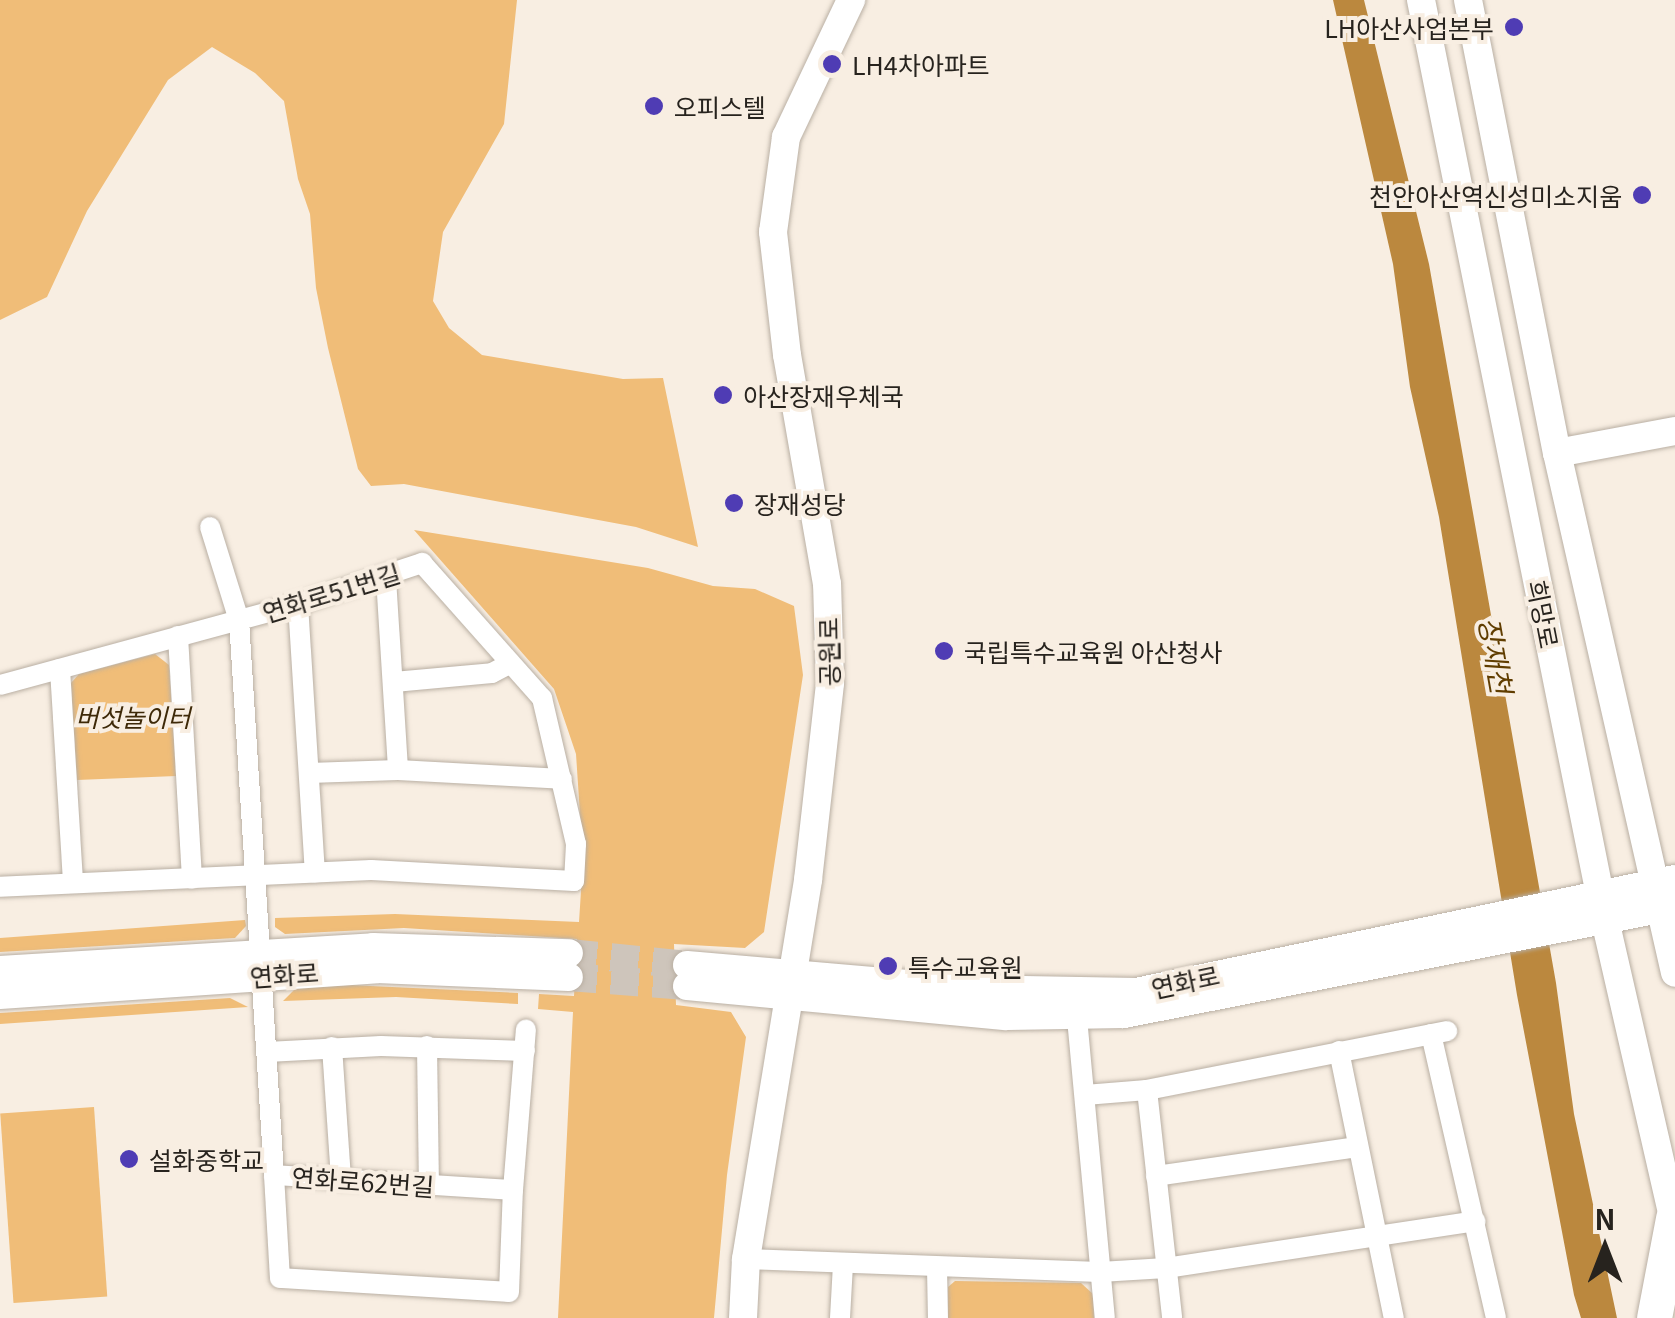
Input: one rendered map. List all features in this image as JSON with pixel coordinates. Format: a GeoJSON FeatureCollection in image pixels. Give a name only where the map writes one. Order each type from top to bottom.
{"type":"FeatureCollection","features":[{"type":"Feature","properties":{"kind":"highway"},"geometry":{"type":"LineString","coordinates":[[1658,1308],[1674,1222]]}},
{"type":"Feature","properties":{"kind":"street","name":"공원로"},"geometry":{"type":"LineString","coordinates":[[744,1318],[746,1259],[808,880],[830,664],[827,584],[787,355],[772,232],[786,137],[851,0]]}},
{"type":"Feature","properties":{"kind":"street","name":"희망로"},"geometry":{"type":"LineString","coordinates":[[1421,0],[1603,906],[1674,1222]]}},
{"type":"Feature","properties":{"kind":"street","name":"희망로"},"geometry":{"type":"LineString","coordinates":[[1468,0],[1558,453],[1666,894],[1675,973]]}},
{"type":"Feature","properties":{"kind":"street"},"geometry":{"type":"LineString","coordinates":[[1558,453],[1675,431]]}},
{"type":"Feature","properties":{"kind":"street","name":"연화로"},"geometry":{"type":"LineString","coordinates":[[210,527],[239,620],[260,965]]}},
{"type":"Feature","properties":{"kind":"street","name":"연화로51번길"},"geometry":{"type":"LineString","coordinates":[[0,685],[298,604],[422,564],[542,698],[576,844],[574,881],[431,871],[315,872]]}},
{"type":"Feature","properties":{"kind":"street"},"geometry":{"type":"LineString","coordinates":[[386,578],[398,770]]}},
{"type":"Feature","properties":{"kind":"street"},"geometry":{"type":"LineString","coordinates":[[0,886],[315,872],[298,604]]}},
{"type":"Feature","properties":{"kind":"street"},"geometry":{"type":"LineString","coordinates":[[178,636],[192,879]]}},
{"type":"Feature","properties":{"kind":"street"},"geometry":{"type":"LineString","coordinates":[[394,682],[492,673],[508,664]]}},
{"type":"Feature","properties":{"kind":"street"},"geometry":{"type":"LineString","coordinates":[[60,668],[73,883]]}},
{"type":"Feature","properties":{"kind":"street"},"geometry":{"type":"LineString","coordinates":[[309,773],[398,770],[562,779]]}},
{"type":"Feature","properties":{"kind":"street","name":"연화로"},"geometry":{"type":"LineString","coordinates":[[687,975],[968,989],[1136,992],[1666,894]]}},
{"type":"Feature","properties":{"kind":"street","name":"연화로"},"geometry":{"type":"LineString","coordinates":[[791,982],[1007,1016],[1077,1018],[1124,1014],[1460,935]]}},
{"type":"Feature","properties":{"kind":"street","name":"연화로"},"geometry":{"type":"LineString","coordinates":[[0,995],[260,965],[373,947],[569,965]]}},
{"type":"Feature","properties":{"kind":"street","name":"연화로"},"geometry":{"type":"LineString","coordinates":[[0,970],[260,965]]}},
{"type":"Feature","properties":{"kind":"street","name":"연화로62번길"},"geometry":{"type":"LineString","coordinates":[[260,965],[274,1175],[514,1190]]}},
{"type":"Feature","properties":{"kind":"street"},"geometry":{"type":"LineString","coordinates":[[1077,1018],[1105,1318]]}},
{"type":"Feature","properties":{"kind":"street"},"geometry":{"type":"LineString","coordinates":[[1085,1096],[1147,1090],[1439,1033],[1496,1318]]}},
{"type":"Feature","properties":{"kind":"street"},"geometry":{"type":"LineString","coordinates":[[267,1052],[526,1040],[508,1292],[280,1278],[274,1175]]}},
{"type":"Feature","properties":{"kind":"street"},"geometry":{"type":"LineString","coordinates":[[427,1046],[429,1185]]}},
{"type":"Feature","properties":{"kind":"street"},"geometry":{"type":"LineString","coordinates":[[332,1047],[342,1180]]}},
{"type":"Feature","properties":{"kind":"street"},"geometry":{"type":"LineString","coordinates":[[1339,1051],[1394,1318]]}},
{"type":"Feature","properties":{"kind":"street"},"geometry":{"type":"LineString","coordinates":[[1147,1090],[1172,1318]]}},
{"type":"Feature","properties":{"kind":"street"},"geometry":{"type":"LineString","coordinates":[[1156,1176],[1358,1147]]}},
{"type":"Feature","properties":{"kind":"street"},"geometry":{"type":"LineString","coordinates":[[746,1259],[1100,1272],[1166,1268],[1475,1222]]}},
{"type":"Feature","properties":{"kind":"street"},"geometry":{"type":"LineString","coordinates":[[840,1318],[842,1265]]}},
{"type":"Feature","properties":{"kind":"street"},"geometry":{"type":"LineString","coordinates":[[938,1268],[938,1318]]}},
{"type":"Feature","properties":{"kind":"green space"},"geometry":{"type":"Polygon","coordinates":[[[0,0],[517,0],[504,124],[443,232],[433,301],[449,328],[482,355],[623,379],[663,378],[698,547],[636,527],[404,484],[371,486],[358,469],[328,348],[316,288],[310,214],[298,179],[284,101],[255,73],[212,47],[168,80],[87,211],[47,297],[0,320],[0,0]]]}},
{"type":"Feature","properties":{"kind":"green space"},"geometry":{"type":"Polygon","coordinates":[[[414,530],[648,568],[713,586],[755,589],[794,606],[803,675],[764,932],[745,948],[674,944],[676,1005],[731,1012],[746,1037],[727,1175],[714,1318],[558,1318],[573,1012],[538,1009],[539,994],[574,996],[577,939],[404,928],[285,934],[275,927],[275,918],[395,914],[579,922],[583,860],[576,754],[554,689],[414,530]]]}},
{"type":"Feature","properties":{"kind":"green space","name":"버섯놀이터"},"geometry":{"type":"Polygon","coordinates":[[[155,654],[169,665],[176,776],[77,780],[71,683],[79,674],[155,654]]]}},
{"type":"Feature","properties":{"kind":"green space"},"geometry":{"type":"Polygon","coordinates":[[[245,920],[246,926],[235,938],[0,952],[0,938],[245,920]]]}},
{"type":"Feature","properties":{"kind":"green space"},"geometry":{"type":"Polygon","coordinates":[[[349,985],[518,993],[518,1004],[396,997],[283,1001],[296,988],[349,985]]]}},
{"type":"Feature","properties":{"kind":"green space"},"geometry":{"type":"Polygon","coordinates":[[[230,998],[248,1007],[0,1024],[0,1013],[230,998]]]}},
{"type":"Feature","properties":{"kind":"green space"},"geometry":{"type":"Polygon","coordinates":[[[94,1107],[107,1297],[13,1303],[0,1114],[94,1107]]]}},
{"type":"Feature","properties":{"kind":"green space"},"geometry":{"type":"Polygon","coordinates":[[[955,1281],[1081,1283],[1093,1294],[1094,1318],[948,1318],[948,1287],[955,1281]]]}},
{"type":"Feature","properties":{"kind":"water","name":"장재천"},"geometry":{"type":"Polygon","coordinates":[[[1333,0],[1364,0],[1429,264],[1556,983],[1574,1114],[1617,1318],[1581,1318],[1574,1295],[1517,995],[1439,517],[1410,387],[1393,264],[1333,0]]]}},
{"type":"Feature","properties":{"kind":"tunnel"},"geometry":{"type":"LineString","coordinates":[[569,953],[687,965]]}},
{"type":"Feature","properties":{"kind":"tunnel"},"geometry":{"type":"LineString","coordinates":[[569,977],[687,986]]}},
{"type":"Feature","properties":{"kind":"place","name":"LH아산사업본부"},"geometry":{"type":"Point","coordinates":[1514,27]}},
{"type":"Feature","properties":{"kind":"place","name":"LH4차아파트"},"geometry":{"type":"Point","coordinates":[832,64]}},
{"type":"Feature","properties":{"kind":"place","name":"오피스텔"},"geometry":{"type":"Point","coordinates":[654,106]}},
{"type":"Feature","properties":{"kind":"place","name":"천안아산역신성미소지움"},"geometry":{"type":"Point","coordinates":[1642,195]}},
{"type":"Feature","properties":{"kind":"place","name":"아산장재우체국"},"geometry":{"type":"Point","coordinates":[723,395]}},
{"type":"Feature","properties":{"kind":"place","name":"장재성당"},"geometry":{"type":"Point","coordinates":[734,503]}},
{"type":"Feature","properties":{"kind":"place","name":"국립특수교육원 아산청사"},"geometry":{"type":"Point","coordinates":[944,651]}},
{"type":"Feature","properties":{"kind":"place","name":"특수교육원"},"geometry":{"type":"Point","coordinates":[888,966]}},
{"type":"Feature","properties":{"kind":"place","name":"설화중학교"},"geometry":{"type":"Point","coordinates":[129,1159]}}]}
